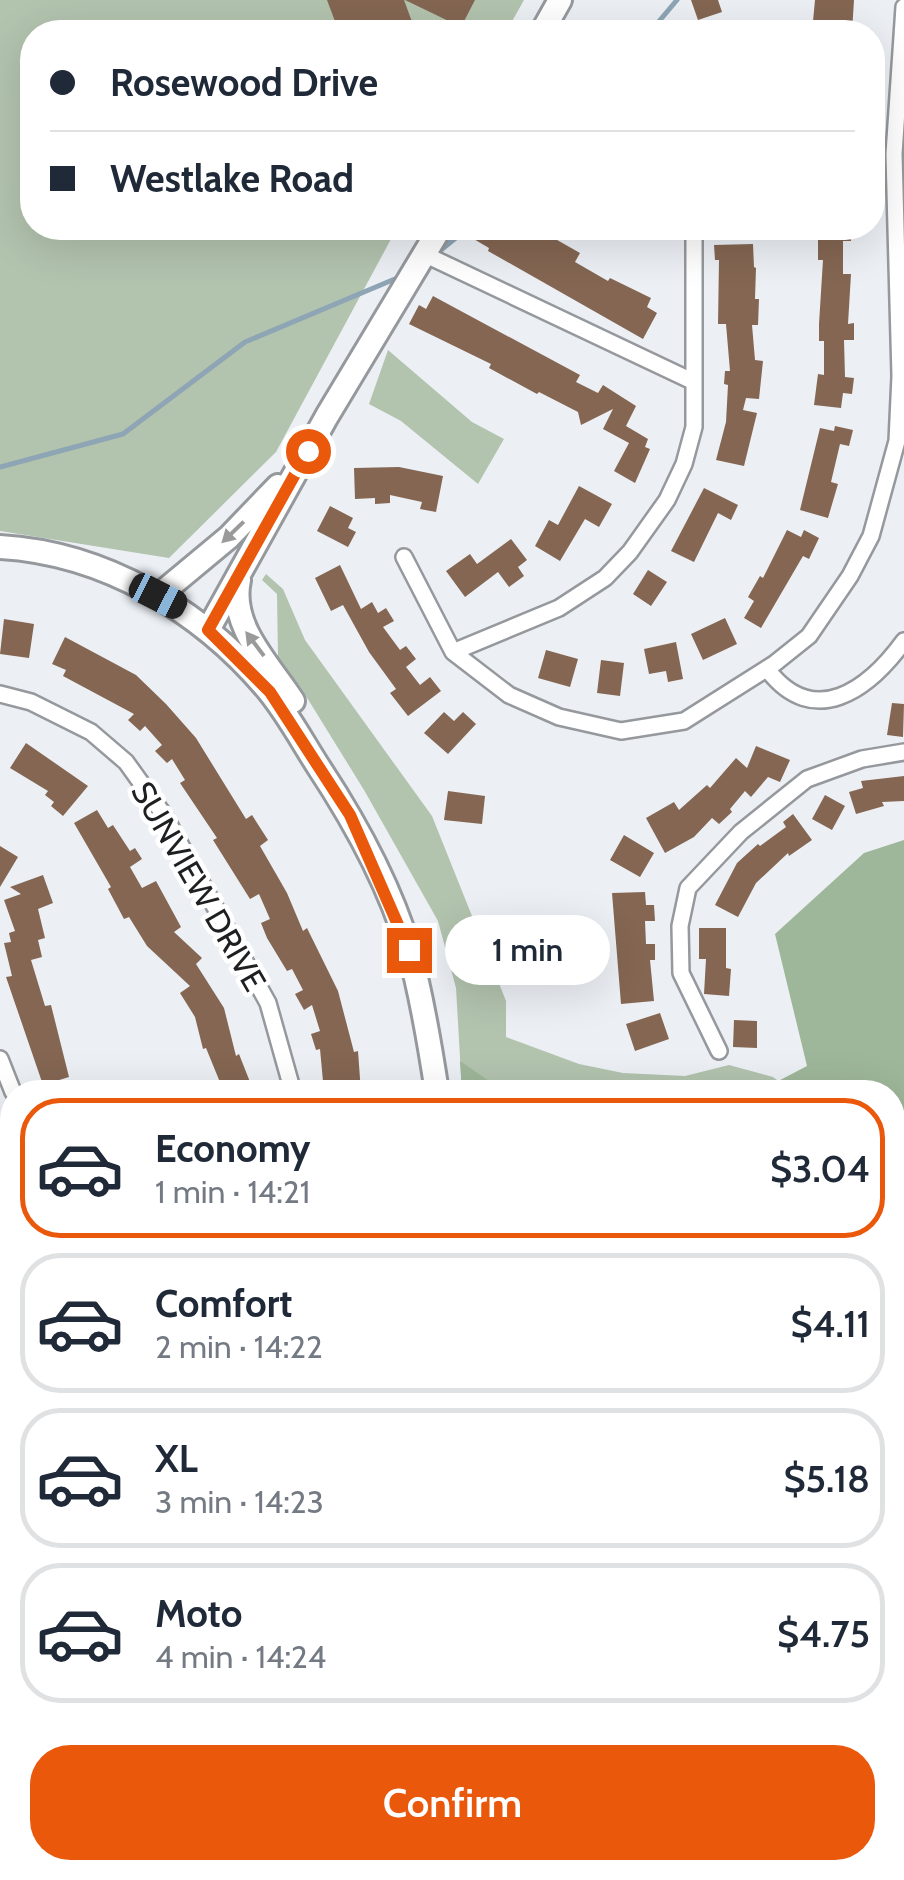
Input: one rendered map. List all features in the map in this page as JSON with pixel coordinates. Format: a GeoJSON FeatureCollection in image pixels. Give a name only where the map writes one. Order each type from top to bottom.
{"type":"FeatureCollection","features":[{"type":"Feature","properties":{"kind":"street"},"geometry":{"type":"LineString","coordinates":[[404,557],[453,652],[509,695],[560,718],[620,730],[684,721],[767,669],[809,636],[850,576],[871,536],[897,441],[900,376],[894,154],[904,7]]}},
{"type":"Feature","properties":{"kind":"street"},"geometry":{"type":"LineString","coordinates":[[208,630],[301,462],[434,240]]}},
{"type":"Feature","properties":{"kind":"street"},"geometry":{"type":"LineString","coordinates":[[453,652],[559,608],[604,578],[630,552],[667,500],[684,464],[694,427],[694,240]]}},
{"type":"Feature","properties":{"kind":"street"},"geometry":{"type":"LineString","coordinates":[[426,255],[692,380]]}},
{"type":"Feature","properties":{"kind":"street"},"geometry":{"type":"LineString","coordinates":[[158,596],[229,536],[301,462]]}},
{"type":"Feature","properties":{"kind":"street"},"geometry":{"type":"LineString","coordinates":[[0,547],[92,565],[158,596],[208,630],[270,692],[350,815],[409,950],[435,1080]]}},
{"type":"Feature","properties":{"kind":"street"},"geometry":{"type":"LineString","coordinates":[[242,570],[236,594],[241,625],[294,703],[314,761]]}},
{"type":"Feature","properties":{"kind":"street"},"geometry":{"type":"LineString","coordinates":[[767,669],[774,679],[804,698],[834,700],[850,695],[904,641]]}},
{"type":"Feature","properties":{"kind":"street","name":"SUNVIEW DRIVE"},"geometry":{"type":"LineString","coordinates":[[0,694],[31,702],[91,732],[126,762],[164,815],[268,1003],[290,1080]]}},
{"type":"Feature","properties":{"kind":"street"},"geometry":{"type":"LineString","coordinates":[[719,1051],[681,973],[680,926],[688,888],[741,832],[808,780],[862,760],[904,752]]}},
{"type":"Feature","properties":{"kind":"green space"},"geometry":{"type":"Polygon","coordinates":[[[0,0],[524,0],[513,20],[20,20],[20,240],[391,240],[276,452],[169,558],[0,531],[0,0]]]}},
{"type":"Feature","properties":{"kind":"green space"},"geometry":{"type":"Polygon","coordinates":[[[388,350],[472,422],[504,439],[478,484],[401,421],[369,404],[388,350]]]}},
{"type":"Feature","properties":{"kind":"green space"},"geometry":{"type":"Polygon","coordinates":[[[266,574],[283,589],[305,640],[432,816],[506,1001],[506,1037],[579,1064],[623,1073],[685,1076],[729,1065],[777,1080],[461,1080],[456,988],[438,921],[364,790],[278,657],[277,594],[262,580],[266,574]]]}},
{"type":"Feature","properties":{"kind":"green space"},"geometry":{"type":"Polygon","coordinates":[[[904,840],[904,1080],[780,1080],[807,1066],[775,934],[864,853],[904,840]]]}},
{"type":"Feature","properties":{"kind":"green space"},"geometry":{"type":"Polygon","coordinates":[[[460,1061],[488,1080],[461,1080],[460,1061]]]}},
{"type":"Feature","properties":{"kind":"building"},"geometry":{"type":"Polygon","coordinates":[[[327,0],[404,0],[411,20],[334,20],[327,0]]]}},
{"type":"Feature","properties":{"kind":"building"},"geometry":{"type":"Polygon","coordinates":[[[405,0],[475,0],[465,20],[446,20],[405,0]]]}},
{"type":"Feature","properties":{"kind":"building"},"geometry":{"type":"Polygon","coordinates":[[[691,0],[718,0],[722,12],[698,20],[691,0]]]}},
{"type":"Feature","properties":{"kind":"building"},"geometry":{"type":"Polygon","coordinates":[[[815,0],[854,0],[853,20],[813,20],[815,0]]]}},
{"type":"Feature","properties":{"kind":"building"},"geometry":{"type":"Polygon","coordinates":[[[475,240],[557,240],[580,253],[575,262],[608,281],[610,278],[651,298],[647,307],[657,313],[643,339],[488,251],[475,240]]]}},
{"type":"Feature","properties":{"kind":"building"},"geometry":{"type":"Polygon","coordinates":[[[818,240],[851,240],[843,241],[843,274],[851,274],[848,324],[854,323],[854,340],[844,340],[845,377],[854,378],[852,394],[843,393],[841,408],[814,405],[818,374],[824,375],[824,341],[819,341],[823,260],[818,260],[818,240]]]}},
{"type":"Feature","properties":{"kind":"building"},"geometry":{"type":"Polygon","coordinates":[[[753,244],[755,299],[759,299],[758,325],[752,325],[755,360],[763,361],[759,399],[746,398],[743,410],[757,413],[744,466],[716,460],[726,422],[725,371],[730,371],[726,324],[718,324],[719,260],[715,260],[714,245],[753,244]]]}},
{"type":"Feature","properties":{"kind":"building"},"geometry":{"type":"Polygon","coordinates":[[[433,296],[580,375],[576,382],[598,393],[603,385],[636,406],[626,426],[648,439],[645,447],[650,449],[635,483],[614,471],[629,443],[603,429],[613,409],[581,425],[578,412],[409,324],[419,305],[426,309],[433,296]]]}},
{"type":"Feature","properties":{"kind":"building"},"geometry":{"type":"Polygon","coordinates":[[[835,426],[853,430],[849,446],[840,444],[831,482],[838,484],[828,518],[800,510],[820,428],[834,431],[835,426]]]}},
{"type":"Feature","properties":{"kind":"building"},"geometry":{"type":"Polygon","coordinates":[[[399,467],[443,476],[436,512],[420,509],[422,502],[390,495],[390,503],[375,504],[375,498],[355,499],[354,468],[399,467]]]}},
{"type":"Feature","properties":{"kind":"building"},"geometry":{"type":"Polygon","coordinates":[[[579,486],[612,504],[599,527],[585,519],[560,561],[535,546],[549,520],[558,525],[579,486]]]}},
{"type":"Feature","properties":{"kind":"building"},"geometry":{"type":"Polygon","coordinates":[[[704,488],[738,505],[731,520],[718,513],[694,562],[671,551],[704,488]]]}},
{"type":"Feature","properties":{"kind":"building"},"geometry":{"type":"Polygon","coordinates":[[[330,506],[353,518],[348,528],[356,532],[348,547],[317,531],[330,506]]]}},
{"type":"Feature","properties":{"kind":"building"},"geometry":{"type":"Polygon","coordinates":[[[787,530],[801,537],[804,530],[819,538],[809,559],[803,556],[761,628],[744,618],[754,601],[748,597],[760,576],[763,578],[787,530]]]}},
{"type":"Feature","properties":{"kind":"building"},"geometry":{"type":"Polygon","coordinates":[[[511,539],[527,560],[518,567],[524,576],[509,587],[498,572],[465,597],[446,571],[470,554],[477,564],[511,539]]]}},
{"type":"Feature","properties":{"kind":"building"},"geometry":{"type":"Polygon","coordinates":[[[340,565],[361,609],[372,602],[378,613],[386,608],[394,621],[383,627],[400,650],[406,646],[416,659],[406,667],[420,685],[430,677],[441,691],[408,716],[390,693],[396,689],[369,652],[343,605],[331,611],[315,578],[340,565]]]}},
{"type":"Feature","properties":{"kind":"building"},"geometry":{"type":"Polygon","coordinates":[[[648,570],[667,582],[651,606],[633,594],[648,570]]]}},
{"type":"Feature","properties":{"kind":"building"},"geometry":{"type":"Polygon","coordinates":[[[725,618],[737,644],[703,660],[691,634],[725,618]]]}},
{"type":"Feature","properties":{"kind":"building"},"geometry":{"type":"Polygon","coordinates":[[[4,619],[34,624],[29,658],[0,654],[4,619]]]}},
{"type":"Feature","properties":{"kind":"building"},"geometry":{"type":"Polygon","coordinates":[[[65,637],[136,675],[196,738],[246,819],[252,815],[268,840],[260,846],[338,991],[354,1052],[358,1051],[360,1080],[323,1080],[320,1049],[316,1050],[311,1034],[320,1031],[312,1005],[304,1010],[295,994],[303,990],[267,938],[261,923],[270,919],[259,894],[250,899],[213,840],[217,838],[180,783],[185,780],[172,759],[167,763],[155,751],[162,745],[145,726],[140,731],[128,720],[134,714],[63,676],[66,670],[52,664],[65,637]]]}},
{"type":"Feature","properties":{"kind":"building"},"geometry":{"type":"Polygon","coordinates":[[[676,642],[683,679],[668,682],[666,671],[649,674],[644,649],[676,642]]]}},
{"type":"Feature","properties":{"kind":"building"},"geometry":{"type":"Polygon","coordinates":[[[546,650],[578,659],[570,687],[538,678],[546,650]]]}},
{"type":"Feature","properties":{"kind":"building"},"geometry":{"type":"Polygon","coordinates":[[[601,660],[624,663],[620,696],[597,693],[601,660]]]}},
{"type":"Feature","properties":{"kind":"building"},"geometry":{"type":"Polygon","coordinates":[[[892,703],[904,704],[903,737],[887,735],[892,703]]]}},
{"type":"Feature","properties":{"kind":"building"},"geometry":{"type":"Polygon","coordinates":[[[444,712],[454,721],[463,712],[476,724],[448,754],[424,733],[444,712]]]}},
{"type":"Feature","properties":{"kind":"building"},"geometry":{"type":"Polygon","coordinates":[[[26,743],[88,786],[63,816],[51,806],[54,802],[45,795],[48,791],[10,768],[26,743]]]}},
{"type":"Feature","properties":{"kind":"building"},"geometry":{"type":"Polygon","coordinates":[[[756,746],[790,760],[780,782],[768,777],[751,797],[745,791],[719,824],[712,818],[694,837],[665,853],[646,818],[674,802],[679,810],[707,785],[710,788],[736,758],[747,768],[756,746]]]}},
{"type":"Feature","properties":{"kind":"building"},"geometry":{"type":"Polygon","coordinates":[[[904,776],[904,801],[882,802],[884,806],[856,814],[849,792],[863,788],[861,781],[904,776]]]}},
{"type":"Feature","properties":{"kind":"building"},"geometry":{"type":"Polygon","coordinates":[[[448,791],[485,796],[482,824],[444,820],[448,791]]]}},
{"type":"Feature","properties":{"kind":"building"},"geometry":{"type":"Polygon","coordinates":[[[825,795],[845,806],[832,830],[812,819],[825,795]]]}},
{"type":"Feature","properties":{"kind":"building"},"geometry":{"type":"Polygon","coordinates":[[[97,810],[108,828],[113,825],[130,851],[135,848],[142,859],[130,867],[142,888],[156,881],[181,927],[174,932],[202,958],[196,964],[224,1008],[236,1056],[239,1054],[249,1080],[219,1080],[206,1048],[203,1049],[195,1017],[180,993],[190,986],[147,946],[129,917],[124,919],[108,889],[111,887],[74,823],[97,810]]]}},
{"type":"Feature","properties":{"kind":"building"},"geometry":{"type":"Polygon","coordinates":[[[793,814],[812,840],[789,856],[788,853],[756,883],[738,917],[715,905],[737,863],[786,827],[783,822],[793,814]]]}},
{"type":"Feature","properties":{"kind":"building"},"geometry":{"type":"Polygon","coordinates":[[[624,835],[654,853],[640,877],[610,860],[624,835]]]}},
{"type":"Feature","properties":{"kind":"building"},"geometry":{"type":"Polygon","coordinates":[[[0,846],[18,857],[0,887],[0,846]]]}},
{"type":"Feature","properties":{"kind":"building"},"geometry":{"type":"Polygon","coordinates":[[[43,875],[53,903],[38,909],[45,938],[38,940],[42,957],[31,960],[45,1006],[51,1005],[69,1077],[59,1080],[41,1080],[6,977],[12,976],[4,943],[11,942],[9,933],[15,931],[4,900],[21,894],[10,887],[43,875]]]}},
{"type":"Feature","properties":{"kind":"building"},"geometry":{"type":"Polygon","coordinates":[[[645,892],[646,905],[654,905],[655,921],[645,921],[646,944],[655,944],[655,960],[650,960],[654,1001],[621,1004],[612,893],[645,892]]]}},
{"type":"Feature","properties":{"kind":"building"},"geometry":{"type":"Polygon","coordinates":[[[699,928],[726,928],[726,968],[731,969],[729,996],[704,994],[706,959],[699,959],[699,928]]]}},
{"type":"Feature","properties":{"kind":"building"},"geometry":{"type":"Polygon","coordinates":[[[660,1013],[669,1039],[635,1051],[626,1024],[660,1013]]]}},
{"type":"Feature","properties":{"kind":"building"},"geometry":{"type":"Polygon","coordinates":[[[734,1020],[757,1021],[757,1048],[733,1047],[734,1020]]]}},
{"type":"Feature","properties":{"kind":"waterway"},"geometry":{"type":"LineString","coordinates":[[660,20],[677,0]]}},
{"type":"Feature","properties":{"kind":"waterway"},"geometry":{"type":"LineString","coordinates":[[436,254],[453,240]]}},
{"type":"Feature","properties":{"kind":"waterway"},"geometry":{"type":"LineString","coordinates":[[0,467],[123,434],[245,342],[402,276]]}},
{"type":"Feature","properties":{"kind":"route"},"geometry":{"type":"LineString","coordinates":[[308,451],[208,630],[270,692],[350,815],[409,950]]}}]}
